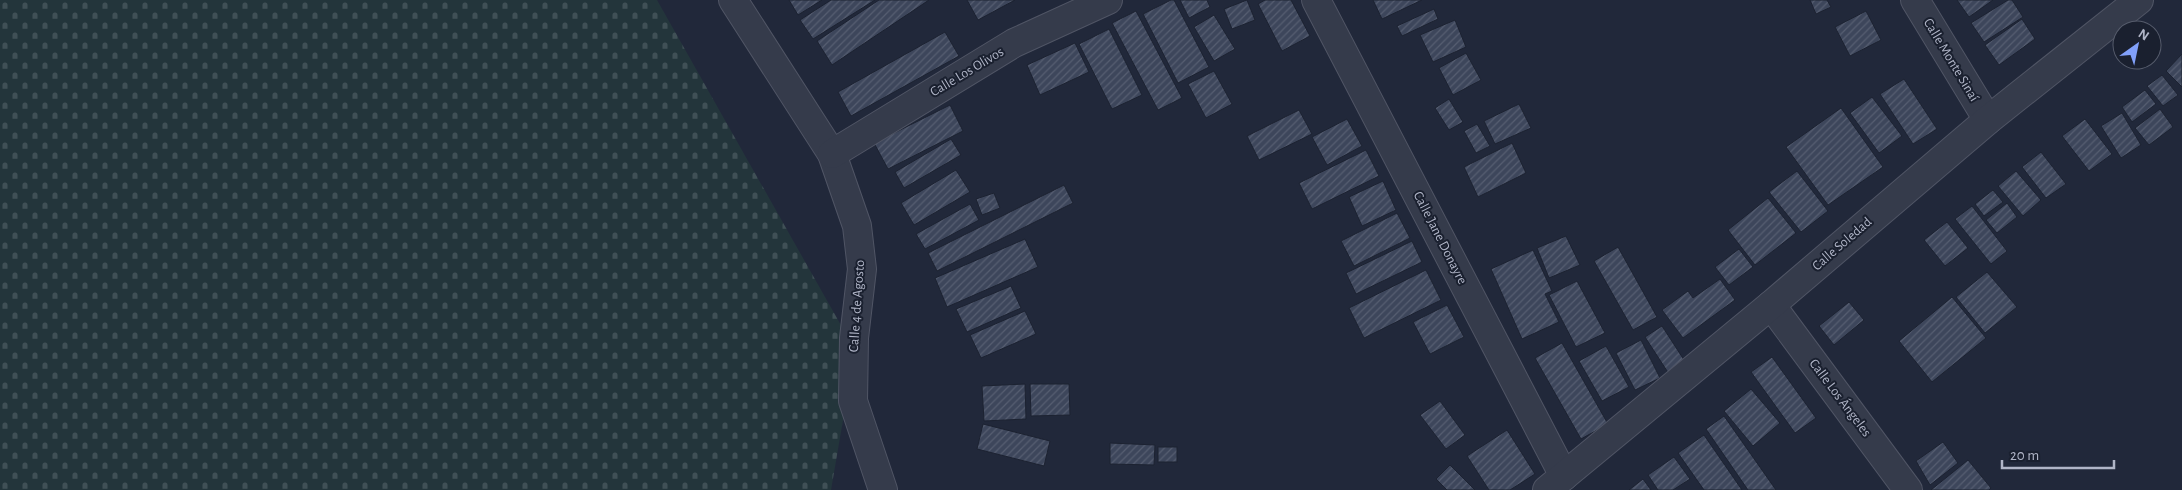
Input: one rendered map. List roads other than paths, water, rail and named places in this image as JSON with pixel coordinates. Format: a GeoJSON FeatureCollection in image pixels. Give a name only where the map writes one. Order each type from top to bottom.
{"type":"FeatureCollection","features":[{"type":"Feature","properties":{"kind":"street","name":"Calle 4 de Agosto"},"geometry":{"type":"LineString","coordinates":[[733,0],[832,154],[857,226],[862,269],[854,338],[853,401],[883,490]]}},
{"type":"Feature","properties":{"kind":"street","name":"Calle Los Olivos"},"geometry":{"type":"LineString","coordinates":[[832,154],[1014,43],[1108,0]]}},
{"type":"Feature","properties":{"kind":"street","name":"Calle Jane Donayre"},"geometry":{"type":"LineString","coordinates":[[1316,0],[1556,483]]}},
{"type":"Feature","properties":{"kind":"street","name":"Calle Monte Sinaí"},"geometry":{"type":"LineString","coordinates":[[1915,0],[1988,120]]}},
{"type":"Feature","properties":{"kind":"street","name":"Calle Soledad"},"geometry":{"type":"LineString","coordinates":[[1556,483],[1771,305],[1988,120],[2139,0]]}},
{"type":"Feature","properties":{"kind":"street","name":"Calle Los Ángeles"},"geometry":{"type":"LineString","coordinates":[[1771,305],[1908,490]]}}]}
